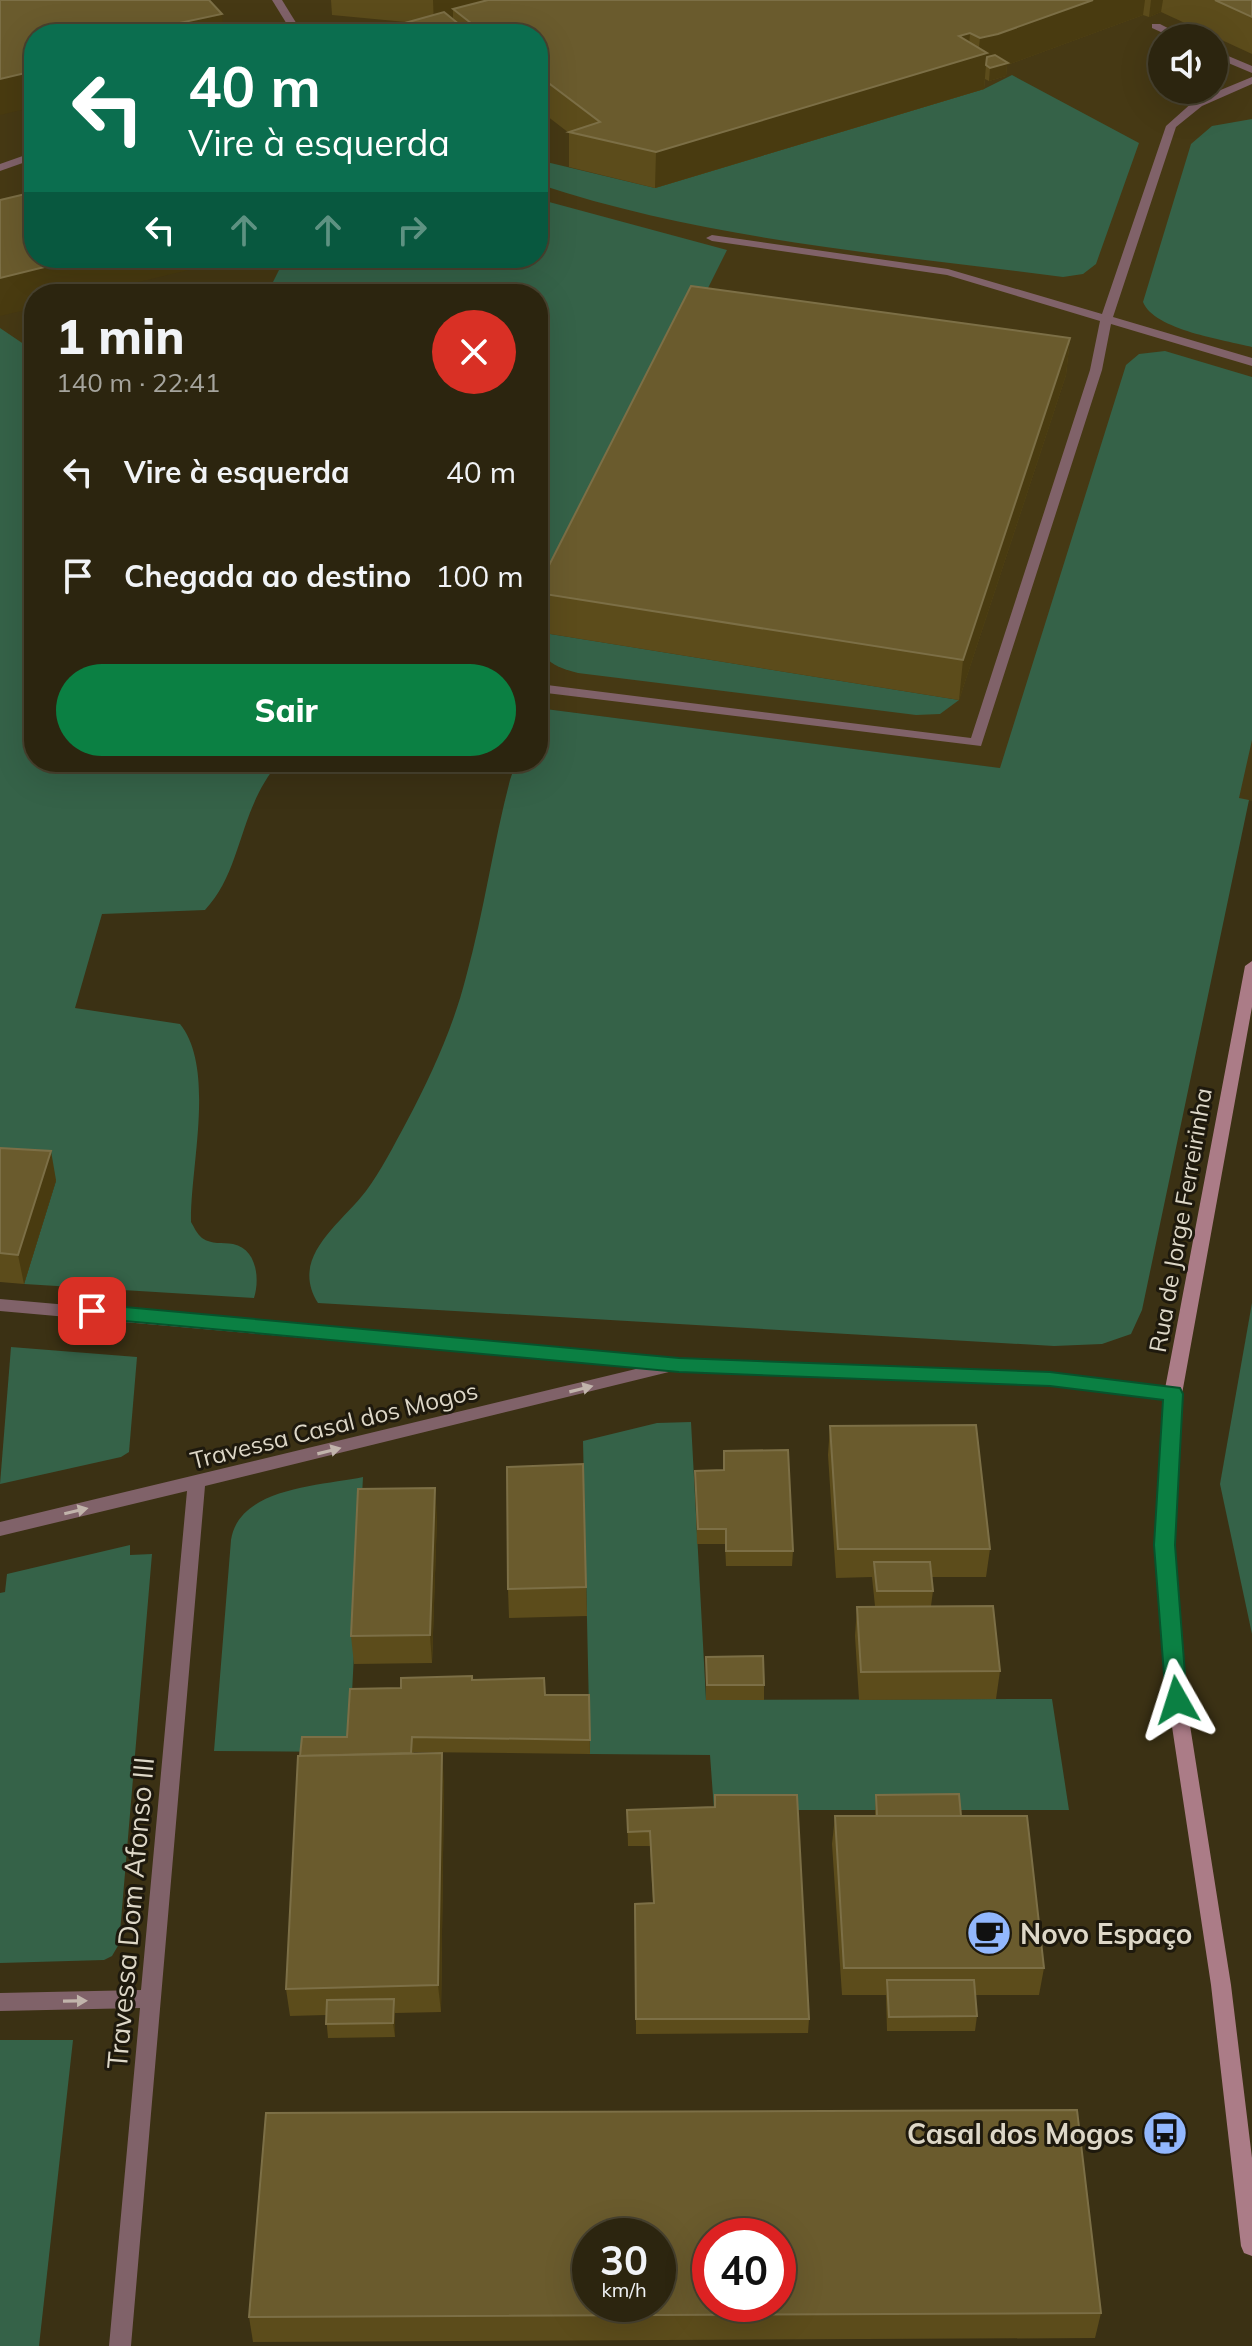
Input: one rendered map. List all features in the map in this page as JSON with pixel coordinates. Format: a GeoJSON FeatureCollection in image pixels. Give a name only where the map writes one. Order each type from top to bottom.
{"type":"FeatureCollection","features":[{"type":"Feature","properties":{"kind":"street"},"geometry":{"type":"LineString","coordinates":[[277,0],[292,24]]}},
{"type":"Feature","properties":{"kind":"street"},"geometry":{"type":"LineString","coordinates":[[1228,59],[1252,70]]}},
{"type":"Feature","properties":{"kind":"street"},"geometry":{"type":"LineString","coordinates":[[548,689],[976,743],[1096,370],[1106,319],[1171,126],[1183,112],[1206,98],[1252,80]]}},
{"type":"Feature","properties":{"kind":"street"},"geometry":{"type":"LineString","coordinates":[[0,168],[24,159]]}},
{"type":"Feature","properties":{"kind":"street"},"geometry":{"type":"LineString","coordinates":[[712,238],[948,272],[1252,362]]}},
{"type":"Feature","properties":{"kind":"street","name":"Rua de Jorge Ferreirinha"},"geometry":{"type":"LineString","coordinates":[[1252,966],[1173,1394],[1165,1545],[1171,1640],[1221,1985],[1252,2246]]}},
{"type":"Feature","properties":{"kind":"street"},"geometry":{"type":"LineString","coordinates":[[0,1305],[679,1365],[1050,1379],[1173,1394]]}},
{"type":"Feature","properties":{"kind":"street","name":"Travessa Casal dos Mogos"},"geometry":{"type":"LineString","coordinates":[[0,1529],[679,1365]]}},
{"type":"Feature","properties":{"kind":"street","name":"Travessa Dom Afonso III"},"geometry":{"type":"LineString","coordinates":[[120,2346],[196,1484]]}},
{"type":"Feature","properties":{"kind":"street"},"geometry":{"type":"LineString","coordinates":[[0,2002],[151,1999]]}},
{"type":"Feature","properties":{"kind":"shaded area"},"geometry":{"type":"Polygon","coordinates":[[[0,0],[1252,0],[1252,801],[548,709],[548,284],[24,284],[24,382],[0,364],[0,0]]]}},
{"type":"Feature","properties":{"kind":"green space"},"geometry":{"type":"Polygon","coordinates":[[[1012,75],[1139,143],[1096,264],[1083,274],[1063,277],[798,243],[667,219],[548,187],[548,162],[655,188],[984,89],[1012,75]]]}},
{"type":"Feature","properties":{"kind":"green space"},"geometry":{"type":"Polygon","coordinates":[[[1252,119],[1252,347],[1175,327],[1150,312],[1143,302],[1191,144],[1212,126],[1252,119]]]}},
{"type":"Feature","properties":{"kind":"green space"},"geometry":{"type":"Polygon","coordinates":[[[548,202],[727,250],[548,608],[548,284],[272,284],[280,268],[548,268],[548,202]]]}},
{"type":"Feature","properties":{"kind":"green space"},"geometry":{"type":"Polygon","coordinates":[[[0,328],[24,344],[24,772],[272,772],[255,800],[227,877],[205,910],[102,914],[75,1008],[180,1024],[191,1043],[199,1092],[191,1222],[202,1238],[241,1247],[252,1258],[257,1282],[254,1298],[24,1284],[56,1181],[0,1176],[0,328]]]}},
{"type":"Feature","properties":{"kind":"green space"},"geometry":{"type":"Polygon","coordinates":[[[1165,351],[1252,377],[1252,740],[1239,798],[1249,800],[1142,1310],[1131,1334],[1102,1344],[1054,1346],[318,1303],[311,1286],[310,1271],[314,1256],[321,1242],[366,1191],[382,1166],[424,1088],[448,1033],[472,953],[513,772],[548,772],[548,709],[1000,768],[1126,365],[1139,354],[1165,351]]]}},
{"type":"Feature","properties":{"kind":"green space"},"geometry":{"type":"Polygon","coordinates":[[[548,634],[959,700],[940,714],[916,715],[578,673],[554,665],[549,660],[548,634]]]}},
{"type":"Feature","properties":{"kind":"green space"},"geometry":{"type":"Polygon","coordinates":[[[1252,1303],[1252,1634],[1220,1484],[1252,1303]]]}},
{"type":"Feature","properties":{"kind":"green space"},"geometry":{"type":"Polygon","coordinates":[[[11,1347],[137,1357],[129,1452],[121,1457],[0,1484],[11,1347]]]}},
{"type":"Feature","properties":{"kind":"green space"},"geometry":{"type":"Polygon","coordinates":[[[691,1422],[706,1700],[1052,1699],[1069,1810],[714,1810],[710,1755],[590,1754],[583,1441],[657,1423],[691,1422]]]}},
{"type":"Feature","properties":{"kind":"green space"},"geometry":{"type":"Polygon","coordinates":[[[363,1477],[349,1752],[214,1751],[231,1540],[237,1522],[249,1509],[284,1492],[363,1477]]]}},
{"type":"Feature","properties":{"kind":"green space"},"geometry":{"type":"Polygon","coordinates":[[[130,1545],[130,1555],[152,1554],[119,1944],[112,1956],[104,1960],[0,1963],[0,1593],[5,1592],[7,1574],[130,1545]]]}},
{"type":"Feature","properties":{"kind":"green space"},"geometry":{"type":"Polygon","coordinates":[[[0,2040],[73,2040],[39,2346],[0,2346],[0,2040]]]}},
{"type":"Feature","properties":{"kind":"building"},"geometry":{"type":"Polygon","coordinates":[[[0,0],[209,0],[222,14],[175,24],[24,24],[24,73],[0,79],[0,0]]]}},
{"type":"Feature","properties":{"kind":"building"},"geometry":{"type":"Polygon","coordinates":[[[488,0],[1093,0],[998,34],[980,38],[970,33],[959,36],[987,53],[656,152],[569,132],[600,122],[548,83],[548,24],[472,24],[453,9],[488,0]]]}},
{"type":"Feature","properties":{"kind":"building"},"geometry":{"type":"Polygon","coordinates":[[[1215,0],[1252,0],[1252,17],[1215,0]]]}},
{"type":"Feature","properties":{"kind":"building"},"geometry":{"type":"Polygon","coordinates":[[[444,12],[459,24],[401,24],[444,12]]]}},
{"type":"Feature","properties":{"kind":"building"},"geometry":{"type":"Polygon","coordinates":[[[995,55],[1008,63],[990,68],[986,65],[987,57],[995,55]]]}},
{"type":"Feature","properties":{"kind":"building"},"geometry":{"type":"Polygon","coordinates":[[[24,194],[24,268],[40,268],[0,278],[0,200],[24,194]]]}},
{"type":"Feature","properties":{"kind":"building"},"geometry":{"type":"Polygon","coordinates":[[[691,286],[1070,338],[963,660],[548,595],[548,567],[691,286]]]}},
{"type":"Feature","properties":{"kind":"building"},"geometry":{"type":"Polygon","coordinates":[[[0,1148],[51,1151],[18,1255],[0,1253],[0,1148]]]}},
{"type":"Feature","properties":{"kind":"building"},"geometry":{"type":"Polygon","coordinates":[[[976,1425],[990,1549],[838,1549],[830,1426],[976,1425]]]}},
{"type":"Feature","properties":{"kind":"building"},"geometry":{"type":"Polygon","coordinates":[[[788,1450],[793,1551],[726,1551],[726,1529],[698,1529],[695,1471],[724,1470],[724,1451],[788,1450]]]}},
{"type":"Feature","properties":{"kind":"building"},"geometry":{"type":"Polygon","coordinates":[[[583,1464],[586,1587],[508,1589],[507,1467],[583,1464]]]}},
{"type":"Feature","properties":{"kind":"building"},"geometry":{"type":"Polygon","coordinates":[[[435,1488],[430,1635],[351,1636],[358,1489],[435,1488]]]}},
{"type":"Feature","properties":{"kind":"building"},"geometry":{"type":"Polygon","coordinates":[[[874,1562],[930,1562],[933,1591],[877,1591],[874,1562]]]}},
{"type":"Feature","properties":{"kind":"building"},"geometry":{"type":"Polygon","coordinates":[[[993,1606],[1000,1671],[861,1672],[857,1607],[993,1606]]]}},
{"type":"Feature","properties":{"kind":"building"},"geometry":{"type":"Polygon","coordinates":[[[763,1656],[764,1685],[707,1685],[706,1657],[763,1656]]]}},
{"type":"Feature","properties":{"kind":"building"},"geometry":{"type":"Polygon","coordinates":[[[472,1676],[472,1680],[544,1678],[545,1695],[589,1695],[590,1740],[412,1737],[411,1753],[300,1756],[302,1737],[347,1737],[350,1689],[401,1688],[401,1678],[472,1676]]]}},
{"type":"Feature","properties":{"kind":"building"},"geometry":{"type":"Polygon","coordinates":[[[442,1753],[438,1985],[286,1989],[298,1756],[442,1753]]]}},
{"type":"Feature","properties":{"kind":"building"},"geometry":{"type":"Polygon","coordinates":[[[959,1794],[961,1816],[877,1816],[876,1795],[959,1794]]]}},
{"type":"Feature","properties":{"kind":"building"},"geometry":{"type":"Polygon","coordinates":[[[715,1795],[797,1795],[809,2019],[636,2019],[635,1904],[654,1903],[650,1831],[628,1832],[627,1810],[715,1807],[715,1795]]]}},
{"type":"Feature","properties":{"kind":"building"},"geometry":{"type":"Polygon","coordinates":[[[835,1816],[1027,1816],[1044,1968],[844,1968],[835,1816]]]}},
{"type":"Feature","properties":{"kind":"building"},"geometry":{"type":"Polygon","coordinates":[[[887,1980],[974,1980],[977,2016],[889,2017],[887,1980]]]}},
{"type":"Feature","properties":{"kind":"building"},"geometry":{"type":"Polygon","coordinates":[[[394,1999],[393,2023],[326,2024],[327,2000],[394,1999]]]}},
{"type":"Feature","properties":{"kind":"building"},"geometry":{"type":"Polygon","coordinates":[[[1077,2110],[1101,2313],[796,2314],[796,2218],[692,2218],[692,2315],[676,2315],[676,2218],[572,2218],[572,2315],[249,2317],[266,2113],[1077,2110]]]}},
{"type":"Feature","properties":{"kind":"place","name":"Novo Espaço"},"geometry":{"type":"Point","coordinates":[989,1933]}},
{"type":"Feature","properties":{"kind":"place","name":"Casal dos Mogos"},"geometry":{"type":"Point","coordinates":[1165,2133]}},
{"type":"Feature","properties":{"kind":"route"},"geometry":{"type":"LineString","coordinates":[[92,1311],[679,1365],[1050,1379],[1173,1394],[1166,1474],[1165,1545],[1177,1700]]}}]}
